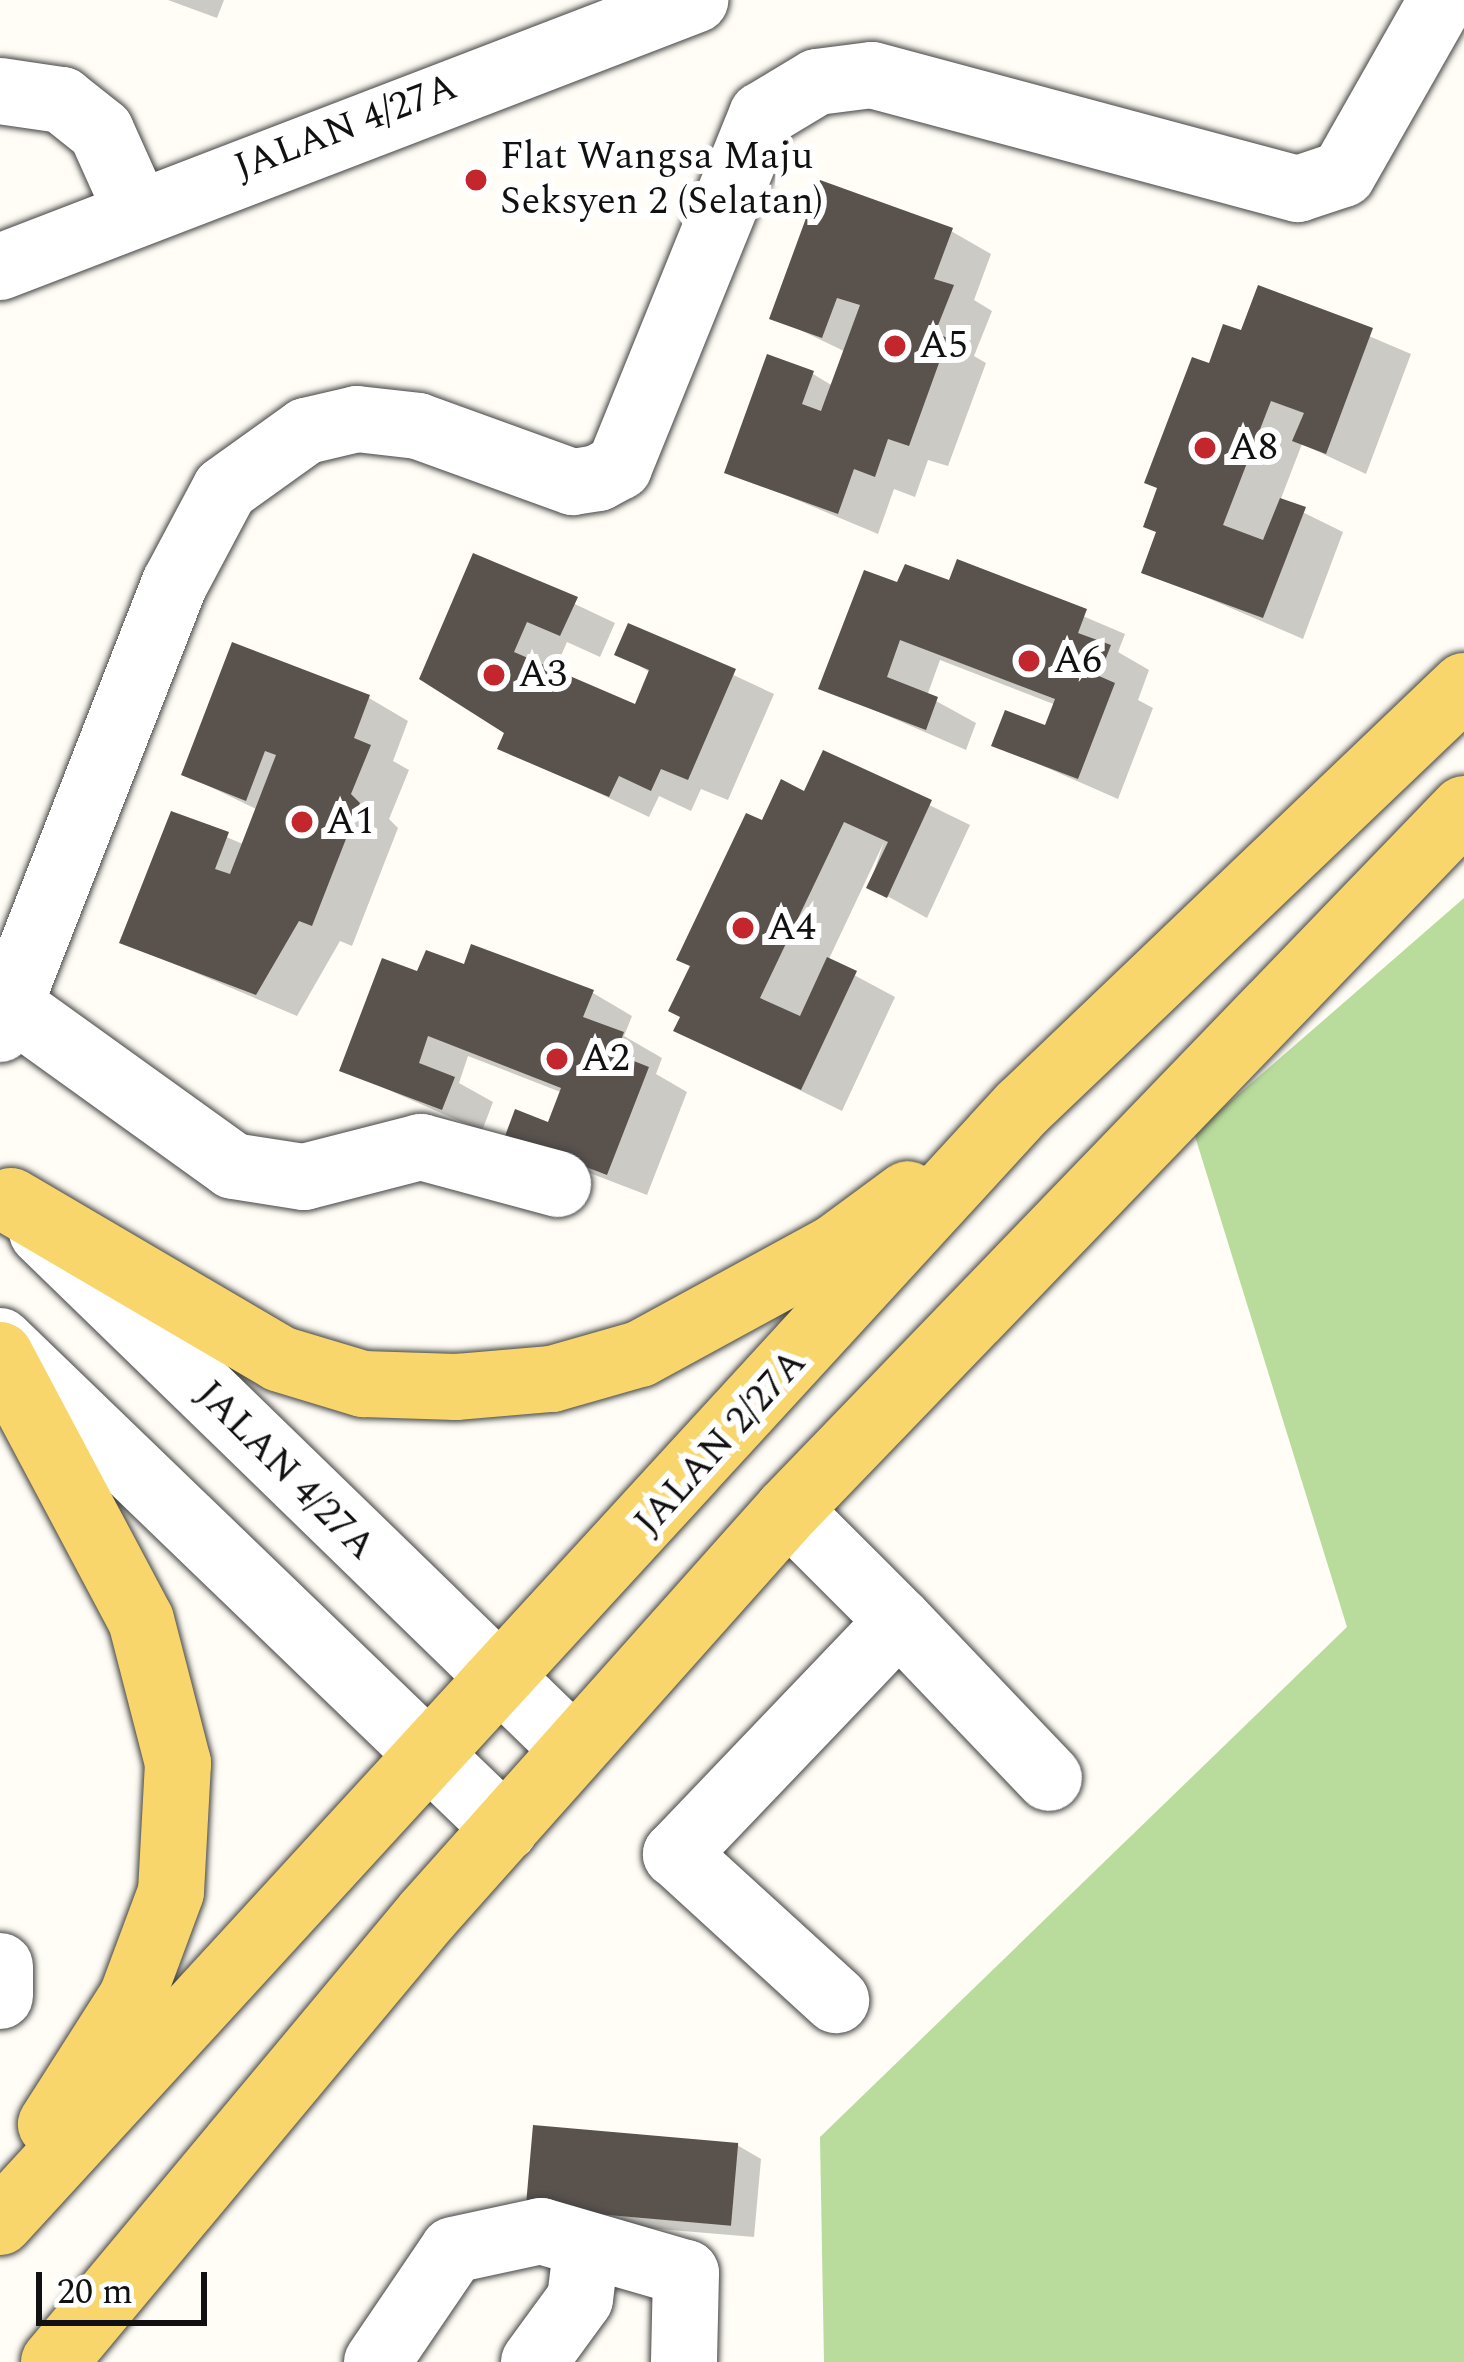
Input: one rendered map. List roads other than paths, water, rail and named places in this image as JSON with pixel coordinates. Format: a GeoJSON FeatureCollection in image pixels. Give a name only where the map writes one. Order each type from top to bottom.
{"type":"FeatureCollection","features":[{"type":"Feature","properties":{"kind":"main road","name":"JALAN 2/27A"},"geometry":{"type":"LineString","coordinates":[[0,2222],[505,1683],[1022,1108],[1464,686]]}},
{"type":"Feature","properties":{"kind":"main road"},"geometry":{"type":"LineString","coordinates":[[54,2362],[573,1748],[788,1510],[1464,808]]}},
{"type":"Feature","properties":{"kind":"main road"},"geometry":{"type":"LineString","coordinates":[[6,1196],[280,1359],[363,1384],[532,1381],[640,1354],[836,1247],[1022,1108]]}},
{"type":"Feature","properties":{"kind":"main road"},"geometry":{"type":"LineString","coordinates":[[0,1354],[141,1621],[178,1763],[171,1892],[132,1997],[0,2202]]}},
{"type":"Feature","properties":{"kind":"street","name":"JALAN 4/27A"},"geometry":{"type":"LineString","coordinates":[[0,267],[695,0]]}},
{"type":"Feature","properties":{"kind":"street"},"geometry":{"type":"LineString","coordinates":[[557,1184],[421,1148],[304,1177],[233,1166],[6,1018],[175,583],[225,489],[306,431],[357,419],[418,426],[573,482],[598,478],[619,467],[762,115],[817,82],[872,75],[1298,189],[1343,174],[1442,0]]}},
{"type":"Feature","properties":{"kind":"street"},"geometry":{"type":"LineString","coordinates":[[0,91],[62,100],[101,131],[136,211]]}},
{"type":"Feature","properties":{"kind":"street","name":"JALAN 4/27A"},"geometry":{"type":"LineString","coordinates":[[6,1196],[573,1748]]}},
{"type":"Feature","properties":{"kind":"street"},"geometry":{"type":"LineString","coordinates":[[0,1341],[505,1828]]}},
{"type":"Feature","properties":{"kind":"street"},"geometry":{"type":"LineString","coordinates":[[788,1510],[1049,1778]]}},
{"type":"Feature","properties":{"kind":"street"},"geometry":{"type":"LineString","coordinates":[[836,2000],[676,1854],[899,1622]]}},
{"type":"Feature","properties":{"kind":"street"},"geometry":{"type":"LineString","coordinates":[[0,1966],[0,1996]]}},
{"type":"Feature","properties":{"kind":"street"},"geometry":{"type":"LineString","coordinates":[[377,2362],[453,2249],[541,2231],[586,2252],[686,2273],[685,2362]]}},
{"type":"Feature","properties":{"kind":"street"},"geometry":{"type":"LineString","coordinates":[[534,2362],[580,2299],[586,2252]]}},
{"type":"Feature","properties":{"kind":"place","name":"Flat Wangsa Maju Seksyen 2 (Selatan)"},"geometry":{"type":"Point","coordinates":[476,180]}},
{"type":"Feature","properties":{"kind":"place","name":"A5"},"geometry":{"type":"Point","coordinates":[895,346]}},
{"type":"Feature","properties":{"kind":"place","name":"A8"},"geometry":{"type":"Point","coordinates":[1205,448]}},
{"type":"Feature","properties":{"kind":"place","name":"A6"},"geometry":{"type":"Point","coordinates":[1029,661]}},
{"type":"Feature","properties":{"kind":"place","name":"A3"},"geometry":{"type":"Point","coordinates":[494,675]}},
{"type":"Feature","properties":{"kind":"place","name":"A1"},"geometry":{"type":"Point","coordinates":[302,822]}},
{"type":"Feature","properties":{"kind":"place","name":"A4"},"geometry":{"type":"Point","coordinates":[743,928]}},
{"type":"Feature","properties":{"kind":"place","name":"A2"},"geometry":{"type":"Point","coordinates":[557,1059]}}]}
